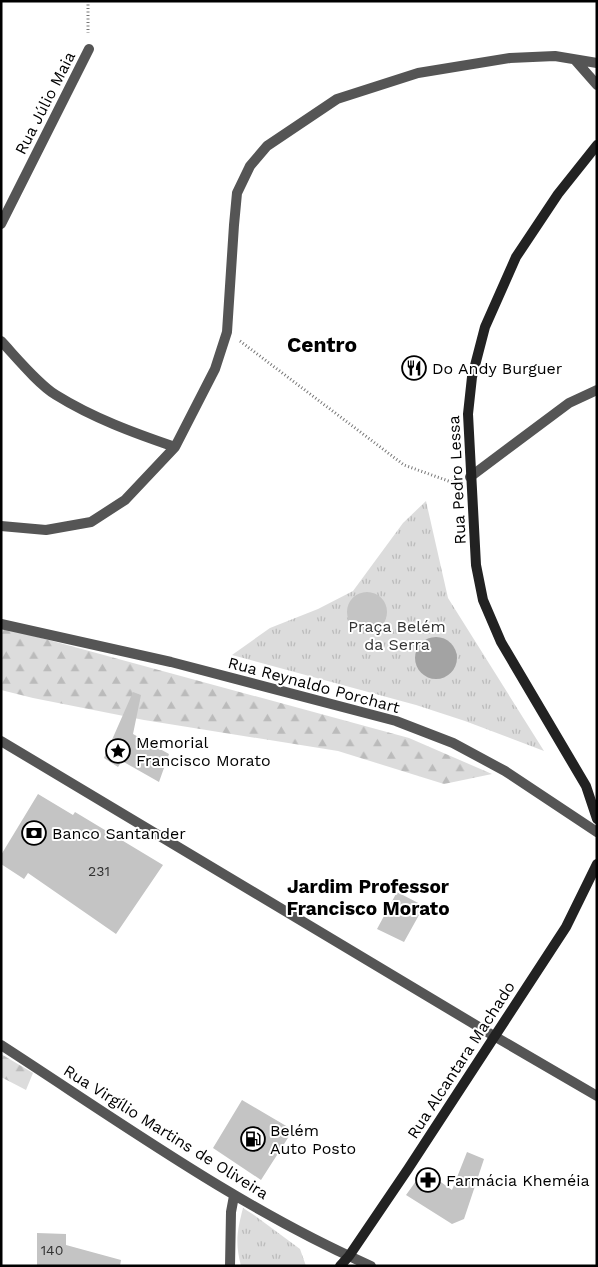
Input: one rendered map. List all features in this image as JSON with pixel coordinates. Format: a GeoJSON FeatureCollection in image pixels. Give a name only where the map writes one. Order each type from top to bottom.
{"type":"FeatureCollection","features":[{"type":"Feature","properties":{"kind":"main road","name":"Rua Pedro Lessa"},"geometry":{"type":"LineString","coordinates":[[597,145],[558,194],[516,257],[485,327],[472,377],[468,414],[476,565],[483,600],[501,642],[586,786],[597,819]]}},
{"type":"Feature","properties":{"kind":"main road","name":"Rua Alcantara Machado"},"geometry":{"type":"LineString","coordinates":[[340,1266],[349,1256],[408,1169],[566,927],[582,898],[597,864]]}},
{"type":"Feature","properties":{"kind":"street","name":"Rua Júlio Maia"},"geometry":{"type":"LineString","coordinates":[[1,224],[89,49]]}},
{"type":"Feature","properties":{"kind":"street"},"geometry":{"type":"LineString","coordinates":[[1,526],[46,530],[91,522],[125,500],[175,447],[215,369],[228,332],[237,193],[250,166],[267,146],[337,99],[418,72],[510,58],[555,56],[597,63]]}},
{"type":"Feature","properties":{"kind":"street"},"geometry":{"type":"LineString","coordinates":[[575,60],[597,85]]}},
{"type":"Feature","properties":{"kind":"street"},"geometry":{"type":"LineString","coordinates":[[1,341],[23,365],[55,394],[122,429],[175,447]]}},
{"type":"Feature","properties":{"kind":"street"},"geometry":{"type":"LineString","coordinates":[[470,477],[569,403],[597,390]]}},
{"type":"Feature","properties":{"kind":"street","name":"Rua Reynaldo Porchart"},"geometry":{"type":"LineString","coordinates":[[1,624],[171,662],[396,721],[453,743],[505,771],[597,832]]}},
{"type":"Feature","properties":{"kind":"street"},"geometry":{"type":"LineString","coordinates":[[1,741],[597,1096]]}},
{"type":"Feature","properties":{"kind":"street","name":"Rua Virgílio Martins de Oliveira"},"geometry":{"type":"LineString","coordinates":[[1,1045],[234,1196],[371,1266]]}},
{"type":"Feature","properties":{"kind":"street"},"geometry":{"type":"LineString","coordinates":[[230,1266],[231,1212],[234,1196]]}},
{"type":"Feature","properties":{"kind":"path"},"geometry":{"type":"LineString","coordinates":[[88,1],[89,49]]}},
{"type":"Feature","properties":{"kind":"path"},"geometry":{"type":"LineString","coordinates":[[228,332],[404,465],[471,488]]}},
{"type":"Feature","properties":{"kind":"green space","name":"Praça Belém da Serra"},"geometry":{"type":"Polygon","coordinates":[[[426,501],[448,598],[544,751],[465,721],[416,705],[232,655],[270,628],[318,609],[353,591],[403,523],[426,501]]]}},
{"type":"Feature","properties":{"kind":"green space"},"geometry":{"type":"Polygon","coordinates":[[[1,627],[409,738],[492,774],[444,784],[338,751],[144,720],[1,690],[1,627]]]}},
{"type":"Feature","properties":{"kind":"green space"},"geometry":{"type":"Polygon","coordinates":[[[1,1054],[33,1073],[26,1090],[1,1077],[1,1054]]]}},
{"type":"Feature","properties":{"kind":"green space"},"geometry":{"type":"Polygon","coordinates":[[[243,1208],[300,1249],[306,1266],[241,1266],[238,1237],[243,1208]]]}},
{"type":"Feature","properties":{"kind":"shaded area"},"geometry":{"type":"Polygon","coordinates":[[[440,637],[448,640],[454,646],[457,658],[454,670],[448,676],[432,679],[424,676],[418,670],[415,654],[418,646],[424,640],[440,637]]]}},
{"type":"Feature","properties":{"kind":"building"},"geometry":{"type":"Polygon","coordinates":[[[367,592],[381,598],[387,612],[381,626],[367,632],[353,626],[347,612],[353,598],[367,592]]]}},
{"type":"Feature","properties":{"kind":"building"},"geometry":{"type":"Polygon","coordinates":[[[133,692],[141,695],[133,734],[169,754],[159,782],[122,761],[118,767],[104,758],[133,692]]]}},
{"type":"Feature","properties":{"kind":"building"},"geometry":{"type":"Polygon","coordinates":[[[38,794],[73,815],[75,812],[163,865],[116,934],[28,873],[24,879],[1,864],[1,855],[38,794]]]}},
{"type":"Feature","properties":{"kind":"building"},"geometry":{"type":"Polygon","coordinates":[[[397,892],[424,906],[404,942],[377,929],[397,892]]]}},
{"type":"Feature","properties":{"kind":"building","name":"Belém Auto Posto"},"geometry":{"type":"Polygon","coordinates":[[[242,1100],[293,1130],[261,1180],[213,1148],[242,1100]]]}},
{"type":"Feature","properties":{"kind":"building","name":"Farmácia Kheméia"},"geometry":{"type":"Polygon","coordinates":[[[467,1152],[484,1159],[464,1219],[452,1224],[406,1195],[424,1170],[452,1190],[467,1152]]]}},
{"type":"Feature","properties":{"kind":"building"},"geometry":{"type":"Polygon","coordinates":[[[37,1233],[66,1234],[66,1245],[121,1260],[120,1266],[37,1266],[37,1233]]]}},
{"type":"Feature","properties":{"kind":"place","name":"Do Andy Burguer"},"geometry":{"type":"Point","coordinates":[414,368]}},
{"type":"Feature","properties":{"kind":"place","name":"Memorial Francisco Morato"},"geometry":{"type":"Point","coordinates":[118,751]}},
{"type":"Feature","properties":{"kind":"place","name":"Banco Santander"},"geometry":{"type":"Point","coordinates":[34,833]}},
{"type":"Feature","properties":{"kind":"place","name":"Belém Auto Posto"},"geometry":{"type":"Point","coordinates":[253,1139]}},
{"type":"Feature","properties":{"kind":"place","name":"Farmácia Kheméia"},"geometry":{"type":"Point","coordinates":[428,1180]}},
{"type":"Feature","properties":{"kind":"district","name":"Centro"},"geometry":{"type":"Point","coordinates":[322,344]}},
{"type":"Feature","properties":{"kind":"district","name":"Jardim Professor Francisco Morato"},"geometry":{"type":"Point","coordinates":[368,897]}}]}
